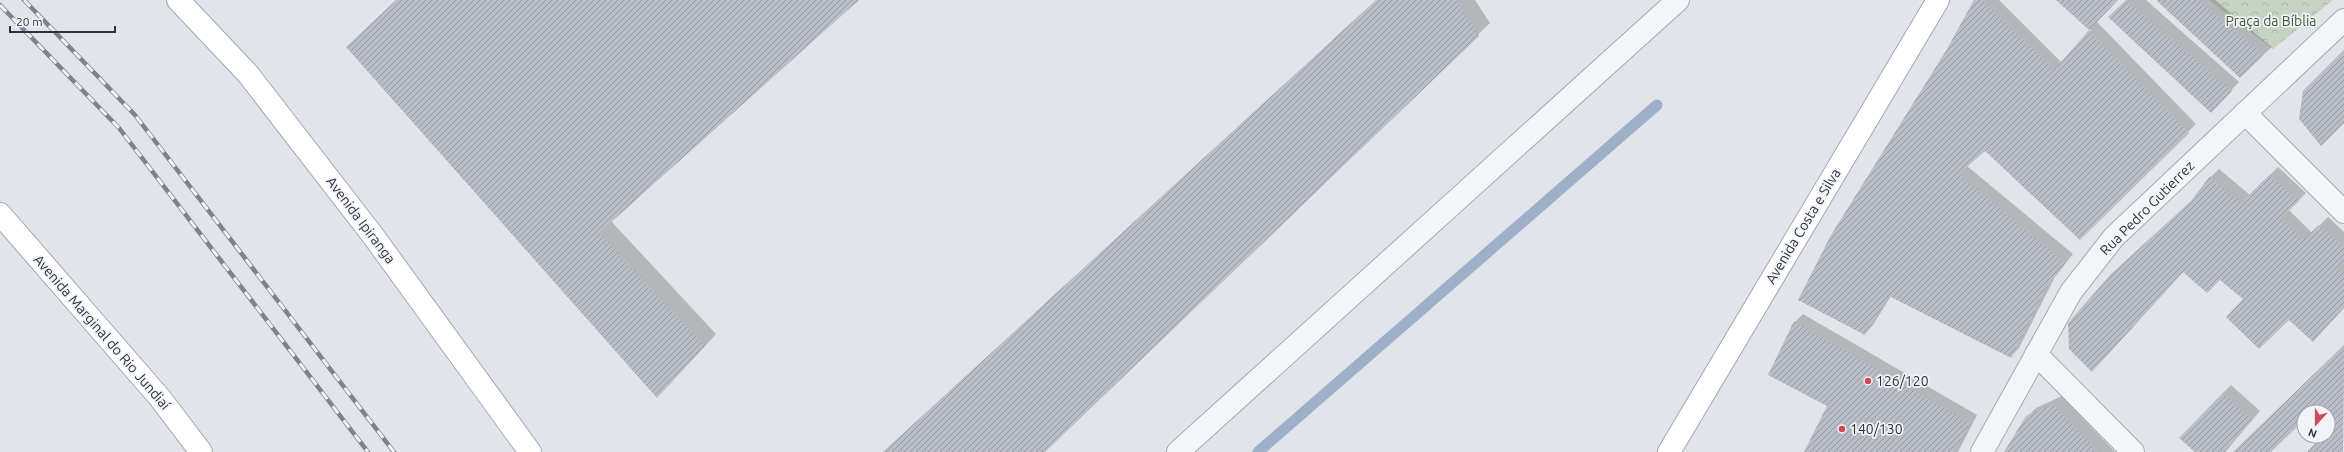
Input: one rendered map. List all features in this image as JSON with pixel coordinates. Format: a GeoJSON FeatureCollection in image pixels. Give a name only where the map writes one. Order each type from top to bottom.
{"type":"FeatureCollection","features":[{"type":"Feature","properties":{"kind":"main road","name":"Avenida Ipiranga"},"geometry":{"type":"LineString","coordinates":[[178,0],[248,74],[374,236],[530,452]]}},
{"type":"Feature","properties":{"kind":"main road","name":"Avenida Costa e Silva"},"geometry":{"type":"LineString","coordinates":[[1669,452],[1938,0]]}},
{"type":"Feature","properties":{"kind":"main road","name":"Avenida Marginal do Rio Jundiaí"},"geometry":{"type":"LineString","coordinates":[[0,214],[160,398],[201,452]]}},
{"type":"Feature","properties":{"kind":"street"},"geometry":{"type":"LineString","coordinates":[[1178,452],[1678,0]]}},
{"type":"Feature","properties":{"kind":"street","name":"Rua Pedro Gutierrez"},"geometry":{"type":"LineString","coordinates":[[1982,452],[2071,292],[2114,237],[2344,20]]}},
{"type":"Feature","properties":{"kind":"street"},"geometry":{"type":"LineString","coordinates":[[2245,113],[2344,212]]}},
{"type":"Feature","properties":{"kind":"street"},"geometry":{"type":"LineString","coordinates":[[2036,354],[2133,452]]}},
{"type":"Feature","properties":{"kind":"green space","name":"Praça da Bíblia"},"geometry":{"type":"Polygon","coordinates":[[[2209,0],[2333,0],[2273,49],[2209,0]]]}},
{"type":"Feature","properties":{"kind":"building"},"geometry":{"type":"Polygon","coordinates":[[[396,0],[859,0],[599,233],[705,346],[657,398],[346,47],[396,0]]]}},
{"type":"Feature","properties":{"kind":"building"},"geometry":{"type":"Polygon","coordinates":[[[1376,0],[1456,0],[1479,36],[1045,452],[883,452],[1376,0]]]}},
{"type":"Feature","properties":{"kind":"building"},"geometry":{"type":"Polygon","coordinates":[[[1974,0],[1982,0],[2054,70],[2089,30],[2189,133],[2080,240],[1985,151],[1959,174],[2065,263],[2047,287],[2011,358],[1889,296],[1865,335],[1798,300],[1831,235],[1947,49],[1974,0]]]}},
{"type":"Feature","properties":{"kind":"building"},"geometry":{"type":"Polygon","coordinates":[[[2056,0],[2118,0],[2089,30],[2056,0]]]}},
{"type":"Feature","properties":{"kind":"building"},"geometry":{"type":"Polygon","coordinates":[[[2126,0],[2232,91],[2211,113],[2108,17],[2126,0]]]}},
{"type":"Feature","properties":{"kind":"building"},"geometry":{"type":"Polygon","coordinates":[[[2156,0],[2198,0],[2264,55],[2240,78],[2156,0]]]}},
{"type":"Feature","properties":{"kind":"building"},"geometry":{"type":"Polygon","coordinates":[[[2344,50],[2344,123],[2321,146],[2299,119],[2303,91],[2344,50]]]}},
{"type":"Feature","properties":{"kind":"building"},"geometry":{"type":"Polygon","coordinates":[[[2269,175],[2299,201],[2281,218],[2303,240],[2319,225],[2344,247],[2344,262],[2339,268],[2344,273],[2344,308],[2313,342],[2289,320],[2259,349],[2226,317],[2243,299],[2220,280],[2207,293],[2183,272],[2092,372],[2069,349],[2068,323],[2111,274],[2191,201],[2210,176],[2241,203],[2269,175]]]}},
{"type":"Feature","properties":{"kind":"building"},"geometry":{"type":"Polygon","coordinates":[[[1794,321],[1970,423],[1954,452],[1804,452],[1827,406],[1768,375],[1794,321]]]}},
{"type":"Feature","properties":{"kind":"building"},"geometry":{"type":"Polygon","coordinates":[[[2344,345],[2343,452],[2307,452],[2314,444],[2336,444],[2336,404],[2296,404],[2296,428],[2271,452],[2233,452],[2344,345]]]}},
{"type":"Feature","properties":{"kind":"building"},"geometry":{"type":"Polygon","coordinates":[[[2223,393],[2252,420],[2225,452],[2195,452],[2179,438],[2223,393]]]}},
{"type":"Feature","properties":{"kind":"building"},"geometry":{"type":"Polygon","coordinates":[[[2053,404],[2098,452],[2004,452],[2026,416],[2053,404]]]}},
{"type":"Feature","properties":{"kind":"waterway"},"geometry":{"type":"LineString","coordinates":[[1258,452],[1657,105]]}},
{"type":"Feature","properties":{"kind":"railway"},"geometry":{"type":"LineString","coordinates":[[24,0],[135,115],[394,452]]}},
{"type":"Feature","properties":{"kind":"railway"},"geometry":{"type":"LineString","coordinates":[[0,5],[119,128],[368,452]]}},
{"type":"Feature","properties":{"kind":"place","name":"126/120"},"geometry":{"type":"Point","coordinates":[1868,381]}},
{"type":"Feature","properties":{"kind":"place","name":"140/130"},"geometry":{"type":"Point","coordinates":[1842,429]}}]}
